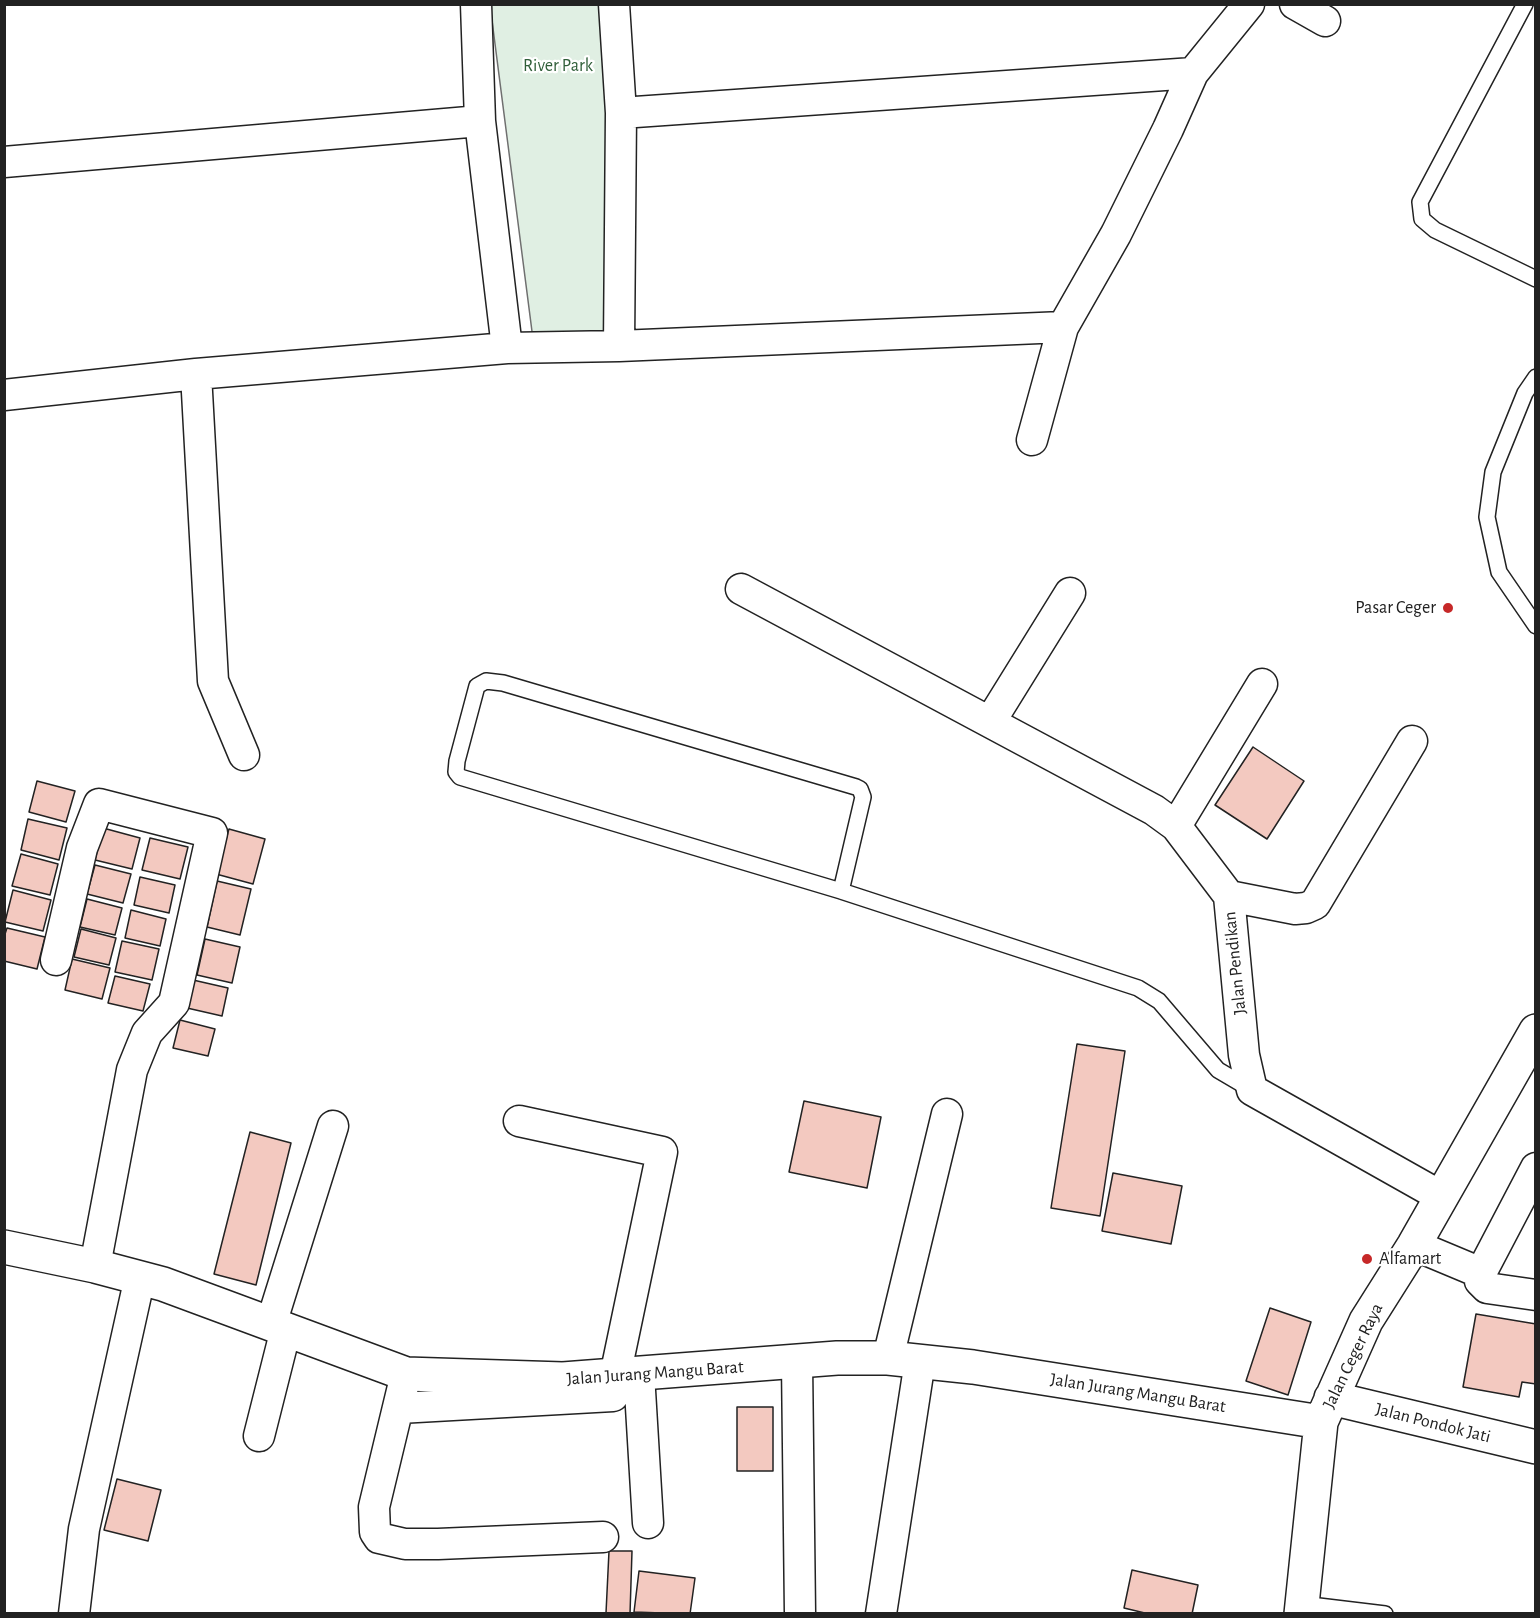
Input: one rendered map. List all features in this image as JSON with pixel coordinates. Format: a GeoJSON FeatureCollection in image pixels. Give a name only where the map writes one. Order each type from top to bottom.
{"type":"FeatureCollection","features":[{"type":"Feature","properties":{"kind":"street"},"geometry":{"type":"LineString","coordinates":[[476,4],[480,121],[507,348]]}},
{"type":"Feature","properties":{"kind":"street"},"geometry":{"type":"LineString","coordinates":[[614,4],[621,113],[619,346]]}},
{"type":"Feature","properties":{"kind":"street"},"geometry":{"type":"LineString","coordinates":[[1032,440],[1063,327],[1116,234],[1193,73],[1250,4]]}},
{"type":"Feature","properties":{"kind":"street"},"geometry":{"type":"LineString","coordinates":[[1295,4],[1325,21]]}},
{"type":"Feature","properties":{"kind":"street"},"geometry":{"type":"LineString","coordinates":[[621,113],[1193,73]]}},
{"type":"Feature","properties":{"kind":"street"},"geometry":{"type":"LineString","coordinates":[[4,162],[480,121]]}},
{"type":"Feature","properties":{"kind":"street"},"geometry":{"type":"LineString","coordinates":[[4,395],[196,374],[507,348],[619,346],[1063,327]]}},
{"type":"Feature","properties":{"kind":"street"},"geometry":{"type":"LineString","coordinates":[[196,374],[213,681],[244,755]]}},
{"type":"Feature","properties":{"kind":"street"},"geometry":{"type":"LineString","coordinates":[[741,589],[1154,810],[1176,826],[1229,896]]}},
{"type":"Feature","properties":{"kind":"street"},"geometry":{"type":"LineString","coordinates":[[990,722],[1070,593]]}},
{"type":"Feature","properties":{"kind":"street"},"geometry":{"type":"LineString","coordinates":[[1176,826],[1262,684]]}},
{"type":"Feature","properties":{"kind":"street","name":"Jalan Pendikan"},"geometry":{"type":"LineString","coordinates":[[1252,1090],[1244,1055],[1229,896],[1295,909],[1315,904],[1412,741]]}},
{"type":"Feature","properties":{"kind":"street"},"geometry":{"type":"LineString","coordinates":[[56,960],[82,848],[99,804],[212,833],[174,1003],[147,1032],[132,1070],[95,1266]]}},
{"type":"Feature","properties":{"kind":"street","name":"Jalan Ceger Raya"},"geometry":{"type":"LineString","coordinates":[[1301,1609],[1326,1410],[1366,1321],[1414,1245],[1536,1031]]}},
{"type":"Feature","properties":{"kind":"street"},"geometry":{"type":"LineString","coordinates":[[1252,1090],[1442,1197]]}},
{"type":"Feature","properties":{"kind":"street"},"geometry":{"type":"LineString","coordinates":[[888,1358],[947,1114]]}},
{"type":"Feature","properties":{"kind":"street"},"geometry":{"type":"LineString","coordinates":[[519,1121],[662,1152],[622,1382],[648,1523]]}},
{"type":"Feature","properties":{"kind":"street"},"geometry":{"type":"LineString","coordinates":[[260,1436],[278,1327],[333,1126]]}},
{"type":"Feature","properties":{"kind":"street"},"geometry":{"type":"LineString","coordinates":[[1536,1168],[1481,1273],[1480,1281],[1487,1288],[1536,1295]]}},
{"type":"Feature","properties":{"kind":"street"},"geometry":{"type":"LineString","coordinates":[[1414,1245],[1481,1273]]}},
{"type":"Feature","properties":{"kind":"street","name":"Jalan Jurang Mangu Barat"},"geometry":{"type":"LineString","coordinates":[[4,1247],[140,1277],[406,1374],[622,1382],[837,1358],[888,1358],[1326,1410]]}},
{"type":"Feature","properties":{"kind":"street"},"geometry":{"type":"LineString","coordinates":[[74,1614],[84,1528],[140,1277]]}},
{"type":"Feature","properties":{"kind":"street"},"geometry":{"type":"LineString","coordinates":[[881,1614],[920,1361]]}},
{"type":"Feature","properties":{"kind":"street"},"geometry":{"type":"LineString","coordinates":[[797,1362],[800,1614]]}},
{"type":"Feature","properties":{"kind":"street"},"geometry":{"type":"LineString","coordinates":[[406,1374],[374,1507],[375,1532],[379,1538],[405,1544],[438,1544],[603,1537]]}},
{"type":"Feature","properties":{"kind":"street"},"geometry":{"type":"LineString","coordinates":[[399,1407],[622,1382]]}},
{"type":"Feature","properties":{"kind":"street","name":"Jalan Pondok Jati"},"geometry":{"type":"LineString","coordinates":[[1326,1410],[1536,1447]]}},
{"type":"Feature","properties":{"kind":"lane"},"geometry":{"type":"LineString","coordinates":[[1525,4],[1420,202],[1422,219],[1435,230],[1536,279]]}},
{"type":"Feature","properties":{"kind":"lane"},"geometry":{"type":"LineString","coordinates":[[1536,377],[1525,393],[1493,472],[1487,517],[1499,572],[1536,626]]}},
{"type":"Feature","properties":{"kind":"lane"},"geometry":{"type":"LineString","coordinates":[[841,891],[863,797],[860,789],[503,683],[486,681],[477,686],[457,761],[456,772],[460,777],[841,891],[1138,988],[1159,1001],[1218,1070],[1252,1090]]}},
{"type":"Feature","properties":{"kind":"lane"},"geometry":{"type":"LineString","coordinates":[[1301,1609],[1385,1614]]}},
{"type":"Feature","properties":{"kind":"green space","name":"River Park"},"geometry":{"type":"Polygon","coordinates":[[[490,5],[614,5],[619,346],[534,347],[490,5]]]}},
{"type":"Feature","properties":{"kind":"building"},"geometry":{"type":"Polygon","coordinates":[[[1253,747],[1304,781],[1267,839],[1215,805],[1253,747]]]}},
{"type":"Feature","properties":{"kind":"building"},"geometry":{"type":"Polygon","coordinates":[[[37,781],[75,791],[66,822],[29,812],[37,781]]]}},
{"type":"Feature","properties":{"kind":"building"},"geometry":{"type":"Polygon","coordinates":[[[28,819],[67,828],[59,860],[21,850],[28,819]]]}},
{"type":"Feature","properties":{"kind":"building"},"geometry":{"type":"Polygon","coordinates":[[[103,828],[140,838],[132,869],[95,860],[103,828]]]}},
{"type":"Feature","properties":{"kind":"building"},"geometry":{"type":"Polygon","coordinates":[[[229,829],[265,839],[253,884],[216,874],[229,829]]]}},
{"type":"Feature","properties":{"kind":"building"},"geometry":{"type":"Polygon","coordinates":[[[150,838],[188,847],[180,879],[142,870],[150,838]]]}},
{"type":"Feature","properties":{"kind":"building"},"geometry":{"type":"Polygon","coordinates":[[[21,854],[58,864],[50,895],[12,886],[21,854]]]}},
{"type":"Feature","properties":{"kind":"building"},"geometry":{"type":"Polygon","coordinates":[[[95,865],[131,874],[123,903],[87,894],[95,865]]]}},
{"type":"Feature","properties":{"kind":"building"},"geometry":{"type":"Polygon","coordinates":[[[140,877],[175,885],[169,913],[134,905],[140,877]]]}},
{"type":"Feature","properties":{"kind":"building"},"geometry":{"type":"Polygon","coordinates":[[[217,881],[251,889],[240,935],[207,927],[217,881]]]}},
{"type":"Feature","properties":{"kind":"building"},"geometry":{"type":"Polygon","coordinates":[[[13,890],[51,900],[43,931],[5,922],[13,890]]]}},
{"type":"Feature","properties":{"kind":"building"},"geometry":{"type":"Polygon","coordinates":[[[87,899],[122,908],[115,935],[80,927],[87,899]]]}},
{"type":"Feature","properties":{"kind":"building"},"geometry":{"type":"Polygon","coordinates":[[[131,910],[166,919],[160,946],[125,938],[131,910]]]}},
{"type":"Feature","properties":{"kind":"building"},"geometry":{"type":"Polygon","coordinates":[[[7,928],[45,937],[37,969],[4,961],[4,937],[7,928]]]}},
{"type":"Feature","properties":{"kind":"building"},"geometry":{"type":"Polygon","coordinates":[[[81,929],[116,938],[109,965],[74,957],[81,929]]]}},
{"type":"Feature","properties":{"kind":"building"},"geometry":{"type":"Polygon","coordinates":[[[205,939],[240,947],[232,983],[197,975],[205,939]]]}},
{"type":"Feature","properties":{"kind":"building"},"geometry":{"type":"Polygon","coordinates":[[[122,941],[159,949],[152,980],[115,972],[122,941]]]}},
{"type":"Feature","properties":{"kind":"building"},"geometry":{"type":"Polygon","coordinates":[[[72,959],[110,968],[102,999],[65,990],[72,959]]]}},
{"type":"Feature","properties":{"kind":"building"},"geometry":{"type":"Polygon","coordinates":[[[115,976],[150,984],[143,1011],[108,1003],[115,976]]]}},
{"type":"Feature","properties":{"kind":"building"},"geometry":{"type":"Polygon","coordinates":[[[193,980],[228,988],[222,1016],[187,1008],[193,980]]]}},
{"type":"Feature","properties":{"kind":"building"},"geometry":{"type":"Polygon","coordinates":[[[180,1020],[215,1029],[208,1056],[173,1048],[180,1020]]]}},
{"type":"Feature","properties":{"kind":"building"},"geometry":{"type":"Polygon","coordinates":[[[1077,1044],[1125,1051],[1100,1216],[1051,1208],[1077,1044]]]}},
{"type":"Feature","properties":{"kind":"building"},"geometry":{"type":"Polygon","coordinates":[[[804,1101],[881,1117],[867,1188],[789,1172],[804,1101]]]}},
{"type":"Feature","properties":{"kind":"building"},"geometry":{"type":"Polygon","coordinates":[[[250,1132],[291,1143],[256,1285],[214,1274],[250,1132]]]}},
{"type":"Feature","properties":{"kind":"building"},"geometry":{"type":"Polygon","coordinates":[[[1113,1173],[1182,1186],[1171,1244],[1102,1231],[1113,1173]]]}},
{"type":"Feature","properties":{"kind":"building"},"geometry":{"type":"Polygon","coordinates":[[[1270,1308],[1311,1322],[1288,1395],[1246,1381],[1270,1308]]]}},
{"type":"Feature","properties":{"kind":"building"},"geometry":{"type":"Polygon","coordinates":[[[1476,1314],[1536,1324],[1536,1384],[1522,1382],[1519,1397],[1463,1387],[1476,1314]]]}},
{"type":"Feature","properties":{"kind":"building"},"geometry":{"type":"Polygon","coordinates":[[[737,1407],[773,1407],[773,1471],[737,1471],[737,1407]]]}},
{"type":"Feature","properties":{"kind":"building"},"geometry":{"type":"Polygon","coordinates":[[[117,1479],[161,1490],[148,1541],[104,1530],[117,1479]]]}},
{"type":"Feature","properties":{"kind":"building"},"geometry":{"type":"Polygon","coordinates":[[[609,1551],[632,1551],[630,1614],[606,1613],[609,1551]]]}},
{"type":"Feature","properties":{"kind":"building"},"geometry":{"type":"Polygon","coordinates":[[[1132,1570],[1198,1585],[1192,1614],[1149,1614],[1124,1608],[1132,1570]]]}},
{"type":"Feature","properties":{"kind":"building"},"geometry":{"type":"Polygon","coordinates":[[[639,1571],[695,1578],[690,1614],[634,1612],[639,1571]]]}},
{"type":"Feature","properties":{"kind":"place","name":"Pasar Ceger"},"geometry":{"type":"Point","coordinates":[1448,608]}},
{"type":"Feature","properties":{"kind":"place","name":"Alfamart"},"geometry":{"type":"Point","coordinates":[1367,1259]}}]}
